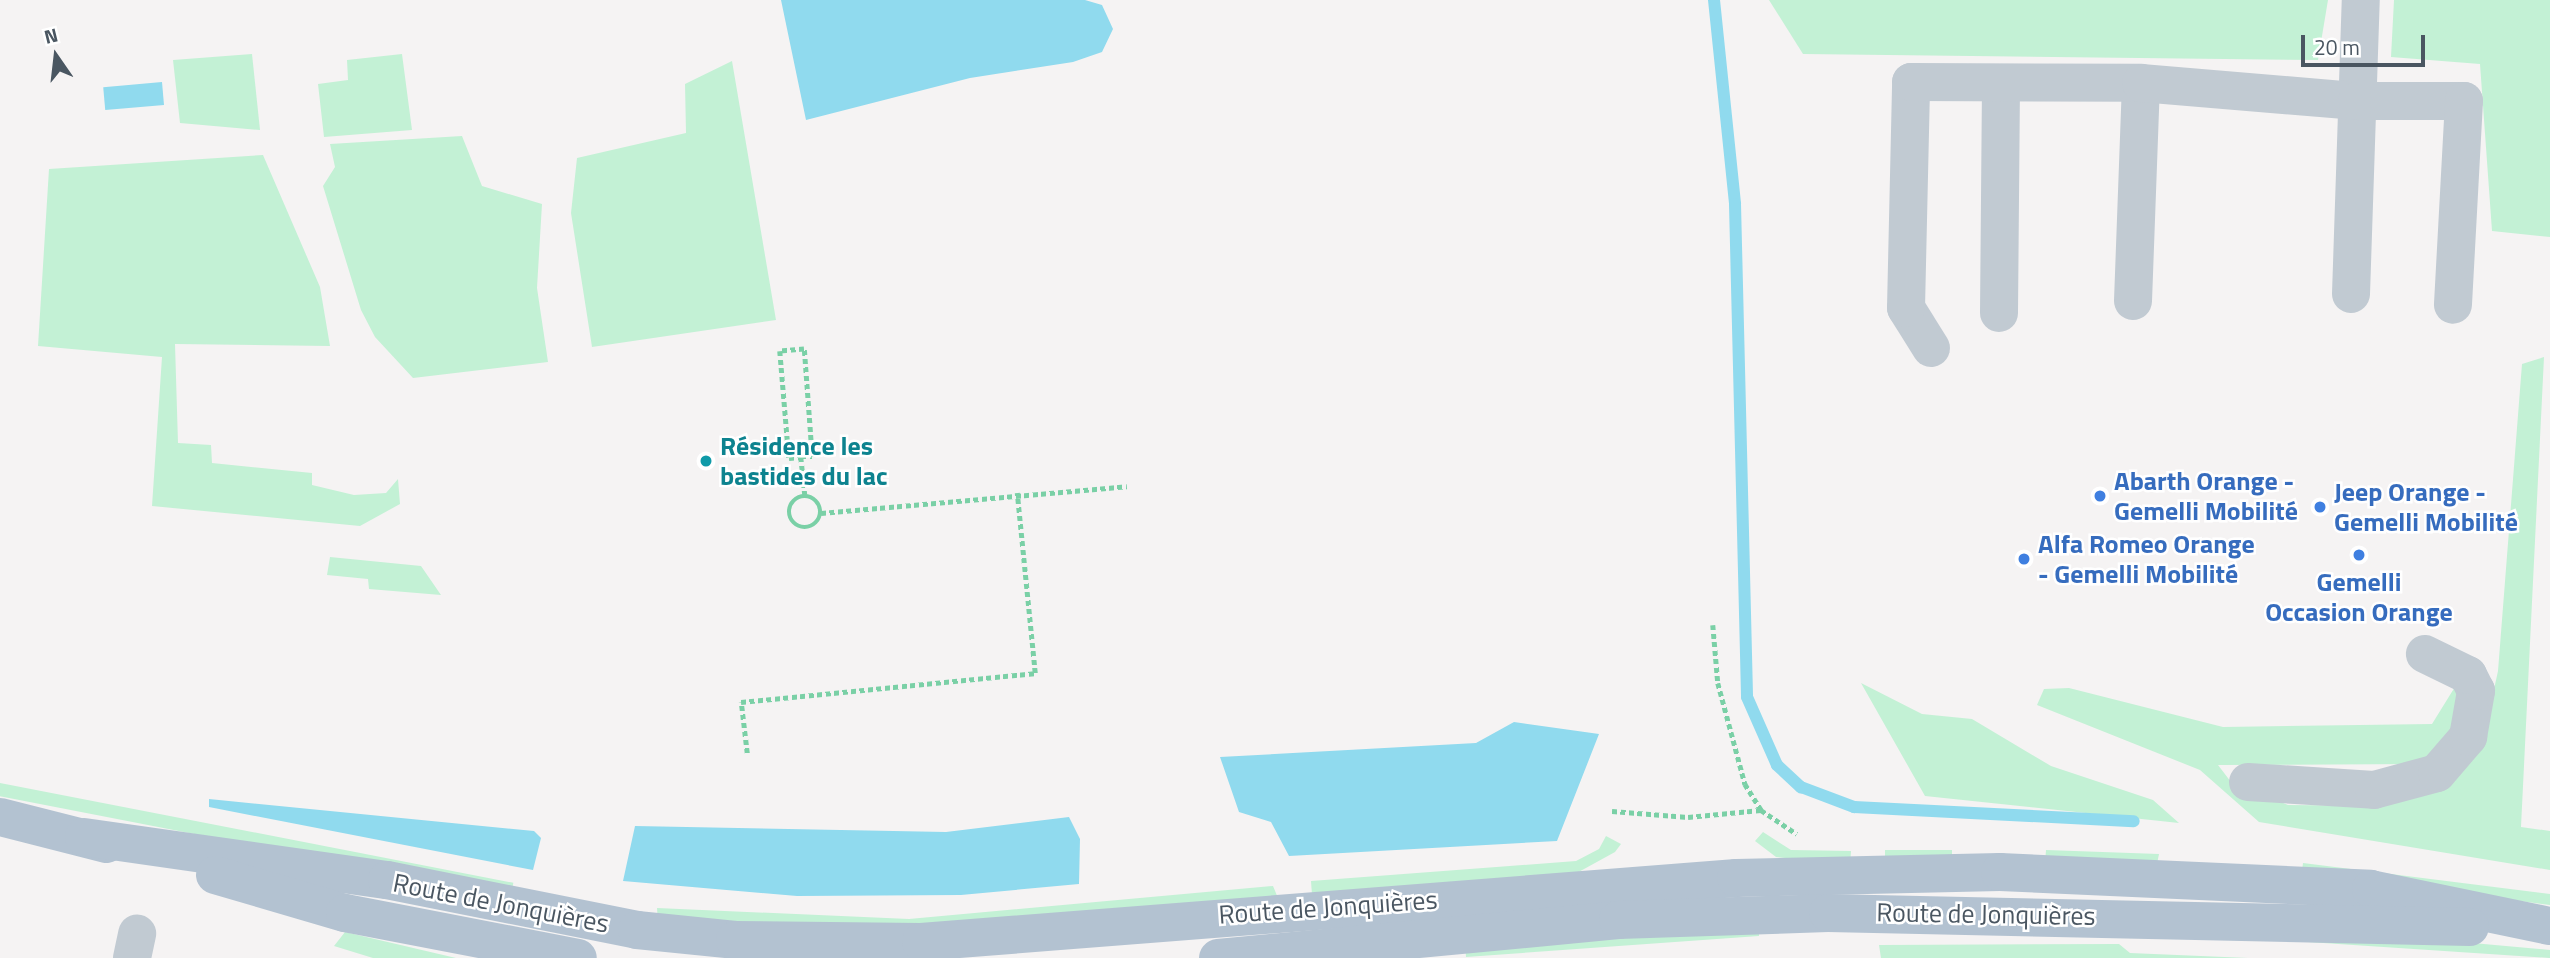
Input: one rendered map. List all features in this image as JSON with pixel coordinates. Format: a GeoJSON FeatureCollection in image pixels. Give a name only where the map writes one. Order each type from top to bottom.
{"type":"FeatureCollection","features":[{"type":"Feature","properties":{"kind":"main road","name":"Route de Jonquières"},"geometry":{"type":"LineString","coordinates":[[0,817],[84,837],[345,913],[578,958]]}},
{"type":"Feature","properties":{"kind":"main road","name":"Route de Jonquières"},"geometry":{"type":"LineString","coordinates":[[84,837],[387,880],[688,946],[921,942],[1736,878],[2000,872],[2225,878],[2371,888],[2550,927]]}},
{"type":"Feature","properties":{"kind":"main road"},"geometry":{"type":"LineString","coordinates":[[1649,884],[1690,897],[1828,913]]}},
{"type":"Feature","properties":{"kind":"main road","name":"Route de Jonquières"},"geometry":{"type":"LineString","coordinates":[[1218,958],[1422,936],[1618,920],[1828,913],[2550,927]]}},
{"type":"Feature","properties":{"kind":"main road"},"geometry":{"type":"LineString","coordinates":[[543,914],[547,933],[586,958]]}},
{"type":"Feature","properties":{"kind":"street"},"geometry":{"type":"LineString","coordinates":[[2351,294],[2361,0]]}},
{"type":"Feature","properties":{"kind":"street"},"geometry":{"type":"LineString","coordinates":[[1931,348],[1906,308],[1911,82],[2001,86],[2141,83],[2357,101],[2464,101],[2454,305]]}},
{"type":"Feature","properties":{"kind":"street"},"geometry":{"type":"LineString","coordinates":[[2133,301],[2141,83]]}},
{"type":"Feature","properties":{"kind":"street"},"geometry":{"type":"LineString","coordinates":[[1999,313],[2001,86]]}},
{"type":"Feature","properties":{"kind":"street"},"geometry":{"type":"LineString","coordinates":[[2248,782],[2374,790],[2437,773],[2468,737],[2476,691],[2468,675],[2425,653]]}},
{"type":"Feature","properties":{"kind":"street","name":"Route de Jonquières"},"geometry":{"type":"LineString","coordinates":[[1422,936],[1475,912],[1690,897],[1736,878]]}},
{"type":"Feature","properties":{"kind":"street","name":"Route de Jonquières"},"geometry":{"type":"LineString","coordinates":[[883,958],[921,942]]}},
{"type":"Feature","properties":{"kind":"path"},"geometry":{"type":"LineString","coordinates":[[804,349],[813,457],[801,457],[789,458],[780,351],[804,349]]}},
{"type":"Feature","properties":{"kind":"path"},"geometry":{"type":"LineString","coordinates":[[801,457],[805,495]]}},
{"type":"Feature","properties":{"kind":"path"},"geometry":{"type":"LineString","coordinates":[[805,495],[789,506],[792,522],[807,528],[821,513],[1017,493],[1127,486]]}},
{"type":"Feature","properties":{"kind":"path"},"geometry":{"type":"LineString","coordinates":[[747,753],[741,702],[1035,673],[1017,493]]}},
{"type":"Feature","properties":{"kind":"path"},"geometry":{"type":"LineString","coordinates":[[805,495],[815,499],[821,513]]}},
{"type":"Feature","properties":{"kind":"path"},"geometry":{"type":"LineString","coordinates":[[1713,625],[1718,683],[1733,745],[1761,810],[1804,838]]}},
{"type":"Feature","properties":{"kind":"path"},"geometry":{"type":"LineString","coordinates":[[1612,811],[1688,817],[1761,810]]}},
{"type":"Feature","properties":{"kind":"green space"},"geometry":{"type":"Polygon","coordinates":[[[1769,0],[2328,0],[2318,60],[1803,54],[1769,0]]]}},
{"type":"Feature","properties":{"kind":"green space"},"geometry":{"type":"Polygon","coordinates":[[[2394,0],[2550,0],[2550,237],[2492,231],[2480,64],[2391,57],[2394,0]]]}},
{"type":"Feature","properties":{"kind":"green space"},"geometry":{"type":"Polygon","coordinates":[[[252,54],[260,130],[180,123],[173,60],[252,54]]]}},
{"type":"Feature","properties":{"kind":"green space"},"geometry":{"type":"Polygon","coordinates":[[[402,54],[412,130],[324,137],[318,84],[348,80],[347,60],[402,54]]]}},
{"type":"Feature","properties":{"kind":"green space"},"geometry":{"type":"Polygon","coordinates":[[[732,61],[776,320],[592,347],[571,213],[577,158],[686,133],[685,84],[732,61]]]}},
{"type":"Feature","properties":{"kind":"green space"},"geometry":{"type":"Polygon","coordinates":[[[462,136],[482,186],[542,204],[537,288],[548,362],[413,378],[375,337],[361,310],[323,186],[335,167],[330,144],[462,136]]]}},
{"type":"Feature","properties":{"kind":"green space"},"geometry":{"type":"Polygon","coordinates":[[[263,155],[320,287],[330,346],[175,344],[178,443],[211,445],[212,463],[312,473],[312,485],[354,495],[386,493],[398,479],[400,504],[360,526],[152,506],[162,357],[38,346],[49,169],[263,155]]]}},
{"type":"Feature","properties":{"kind":"green space"},"geometry":{"type":"Polygon","coordinates":[[[2544,357],[2521,827],[2550,831],[2550,870],[2259,822],[2200,770],[2037,705],[2044,689],[2069,688],[2223,727],[2432,724],[2458,682],[2460,723],[2422,764],[2218,765],[2231,782],[2288,805],[2385,806],[2484,735],[2498,671],[2522,364],[2544,357]]]}},
{"type":"Feature","properties":{"kind":"green space"},"geometry":{"type":"Polygon","coordinates":[[[330,557],[421,566],[441,595],[369,589],[368,579],[327,575],[330,557]]]}},
{"type":"Feature","properties":{"kind":"green space"},"geometry":{"type":"Polygon","coordinates":[[[1861,683],[1922,714],[1972,719],[2051,766],[2153,800],[2179,823],[1925,796],[1861,683]]]}},
{"type":"Feature","properties":{"kind":"green space"},"geometry":{"type":"Polygon","coordinates":[[[0,783],[513,883],[511,896],[0,796],[0,783]]]}},
{"type":"Feature","properties":{"kind":"green space"},"geometry":{"type":"Polygon","coordinates":[[[1763,832],[1791,850],[1851,851],[1850,865],[1776,857],[1755,841],[1763,832]]]}},
{"type":"Feature","properties":{"kind":"green space"},"geometry":{"type":"Polygon","coordinates":[[[1606,836],[1621,844],[1615,852],[1575,874],[1312,895],[1311,881],[1576,861],[1599,849],[1606,836]]]}},
{"type":"Feature","properties":{"kind":"green space"},"geometry":{"type":"Polygon","coordinates":[[[1885,850],[1952,850],[1952,864],[1885,864],[1885,850]]]}},
{"type":"Feature","properties":{"kind":"green space"},"geometry":{"type":"Polygon","coordinates":[[[2046,850],[2159,854],[2157,864],[2045,863],[2046,850]]]}},
{"type":"Feature","properties":{"kind":"green space"},"geometry":{"type":"Polygon","coordinates":[[[2303,863],[2550,894],[2550,905],[2302,871],[2303,863]]]}},
{"type":"Feature","properties":{"kind":"green space"},"geometry":{"type":"Polygon","coordinates":[[[1273,886],[1278,898],[1009,926],[658,922],[657,908],[909,919],[1273,886]]]}},
{"type":"Feature","properties":{"kind":"green space"},"geometry":{"type":"Polygon","coordinates":[[[1759,926],[1759,936],[1466,957],[1465,943],[1759,926]]]}},
{"type":"Feature","properties":{"kind":"green space"},"geometry":{"type":"Polygon","coordinates":[[[345,932],[456,958],[373,958],[334,946],[345,932]]]}},
{"type":"Feature","properties":{"kind":"green space"},"geometry":{"type":"Polygon","coordinates":[[[2373,934],[2550,950],[2550,958],[2293,941],[2373,934]]]}},
{"type":"Feature","properties":{"kind":"green space"},"geometry":{"type":"Polygon","coordinates":[[[2119,944],[2130,953],[2248,958],[1881,958],[1879,945],[2119,944]]]}},
{"type":"Feature","properties":{"kind":"water"},"geometry":{"type":"Polygon","coordinates":[[[781,0],[1085,0],[1102,5],[1113,29],[1102,52],[1073,62],[970,78],[806,120],[781,0]]]}},
{"type":"Feature","properties":{"kind":"water"},"geometry":{"type":"Polygon","coordinates":[[[162,82],[164,105],[105,110],[103,87],[162,82]]]}},
{"type":"Feature","properties":{"kind":"water"},"geometry":{"type":"Polygon","coordinates":[[[1514,722],[1599,734],[1557,841],[1289,856],[1271,822],[1239,812],[1220,757],[1476,743],[1514,722]]]}},
{"type":"Feature","properties":{"kind":"water"},"geometry":{"type":"Polygon","coordinates":[[[209,799],[534,831],[541,838],[533,870],[209,807],[209,799]]]}},
{"type":"Feature","properties":{"kind":"water"},"geometry":{"type":"Polygon","coordinates":[[[1069,817],[1080,839],[1079,884],[961,895],[797,896],[623,881],[635,826],[946,832],[1069,817]]]}},
{"type":"Feature","properties":{"kind":"waterway"},"geometry":{"type":"LineString","coordinates":[[1714,0],[1735,204],[1747,697],[1777,765],[1801,787],[1854,807],[2134,821]]}},
{"type":"Feature","properties":{"kind":"place","name":"Résidence les bastides du lac"},"geometry":{"type":"Point","coordinates":[706,461]}},
{"type":"Feature","properties":{"kind":"place","name":"Abarth Orange - Gemelli Mobilité"},"geometry":{"type":"Point","coordinates":[2100,496]}},
{"type":"Feature","properties":{"kind":"place","name":"Jeep Orange - Gemelli Mobilité"},"geometry":{"type":"Point","coordinates":[2320,507]}},
{"type":"Feature","properties":{"kind":"place","name":"Gemelli Occasion Orange"},"geometry":{"type":"Point","coordinates":[2359,555]}},
{"type":"Feature","properties":{"kind":"place","name":"Alfa Romeo Orange - Gemelli Mobilité"},"geometry":{"type":"Point","coordinates":[2024,559]}}]}
